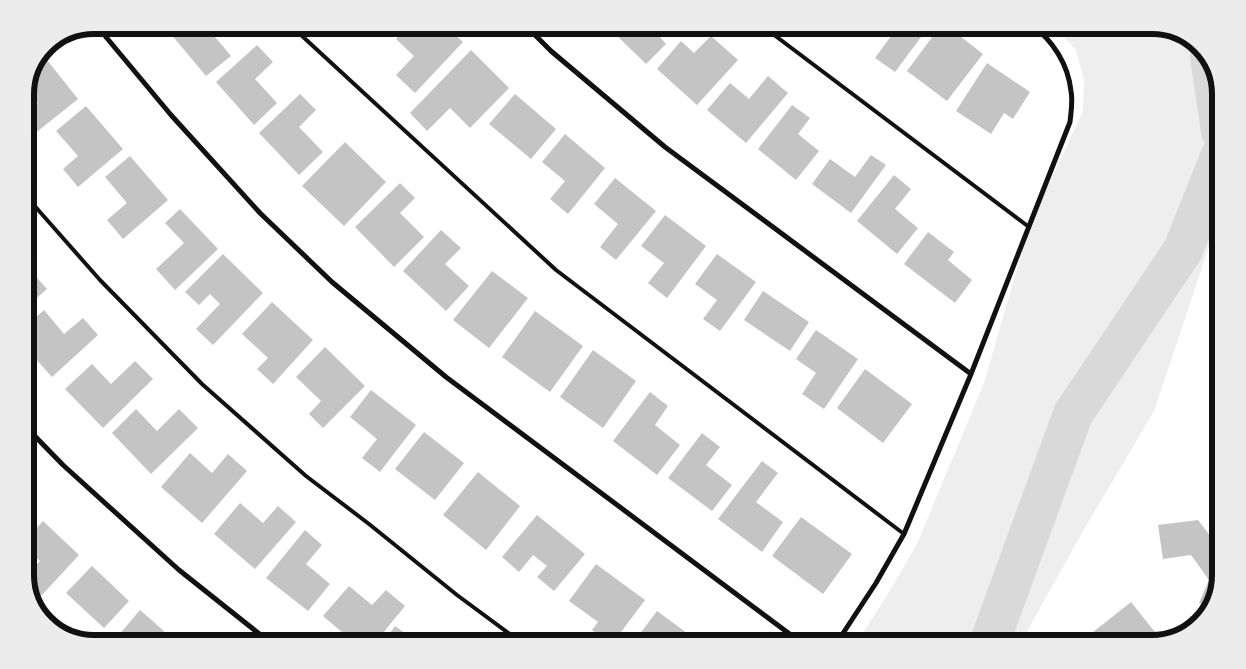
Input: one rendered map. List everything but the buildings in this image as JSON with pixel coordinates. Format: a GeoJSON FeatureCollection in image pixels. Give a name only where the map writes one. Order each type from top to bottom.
{"type":"FeatureCollection","features":[{"type":"Feature","properties":{"kind":"street"},"geometry":{"type":"LineString","coordinates":[[103,34],[171,116],[253,206],[332,282],[446,378],[791,635]]}},
{"type":"Feature","properties":{"kind":"street"},"geometry":{"type":"LineString","coordinates":[[534,34],[551,51],[665,147],[971,374]]}},
{"type":"Feature","properties":{"kind":"street"},"geometry":{"type":"LineString","coordinates":[[842,635],[876,583],[904,534],[971,374],[1070,122],[1071,91],[1063,61],[1044,34]]}},
{"type":"Feature","properties":{"kind":"street"},"geometry":{"type":"LineString","coordinates":[[34,435],[63,465],[180,570],[261,635]]}},
{"type":"Feature","properties":{"kind":"lane"},"geometry":{"type":"LineString","coordinates":[[300,34],[556,270],[904,534]]}},
{"type":"Feature","properties":{"kind":"lane"},"geometry":{"type":"LineString","coordinates":[[773,34],[1029,227]]}},
{"type":"Feature","properties":{"kind":"lane"},"geometry":{"type":"LineString","coordinates":[[34,205],[100,280],[202,384],[306,476],[511,635]]}},
{"type":"Feature","properties":{"kind":"shaded area"},"geometry":{"type":"Polygon","coordinates":[[[1061,34],[1164,35],[1186,44],[1197,54],[1206,67],[1211,82],[1212,238],[1154,411],[1079,538],[1025,635],[862,635],[917,544],[984,383],[1029,227],[1083,111],[1084,80],[1076,50],[1061,34]]]}},
{"type":"Feature","properties":{"kind":"waterway"},"geometry":{"type":"LineString","coordinates":[[992,635],[1073,414],[1183,250],[1212,178]]}}]}
